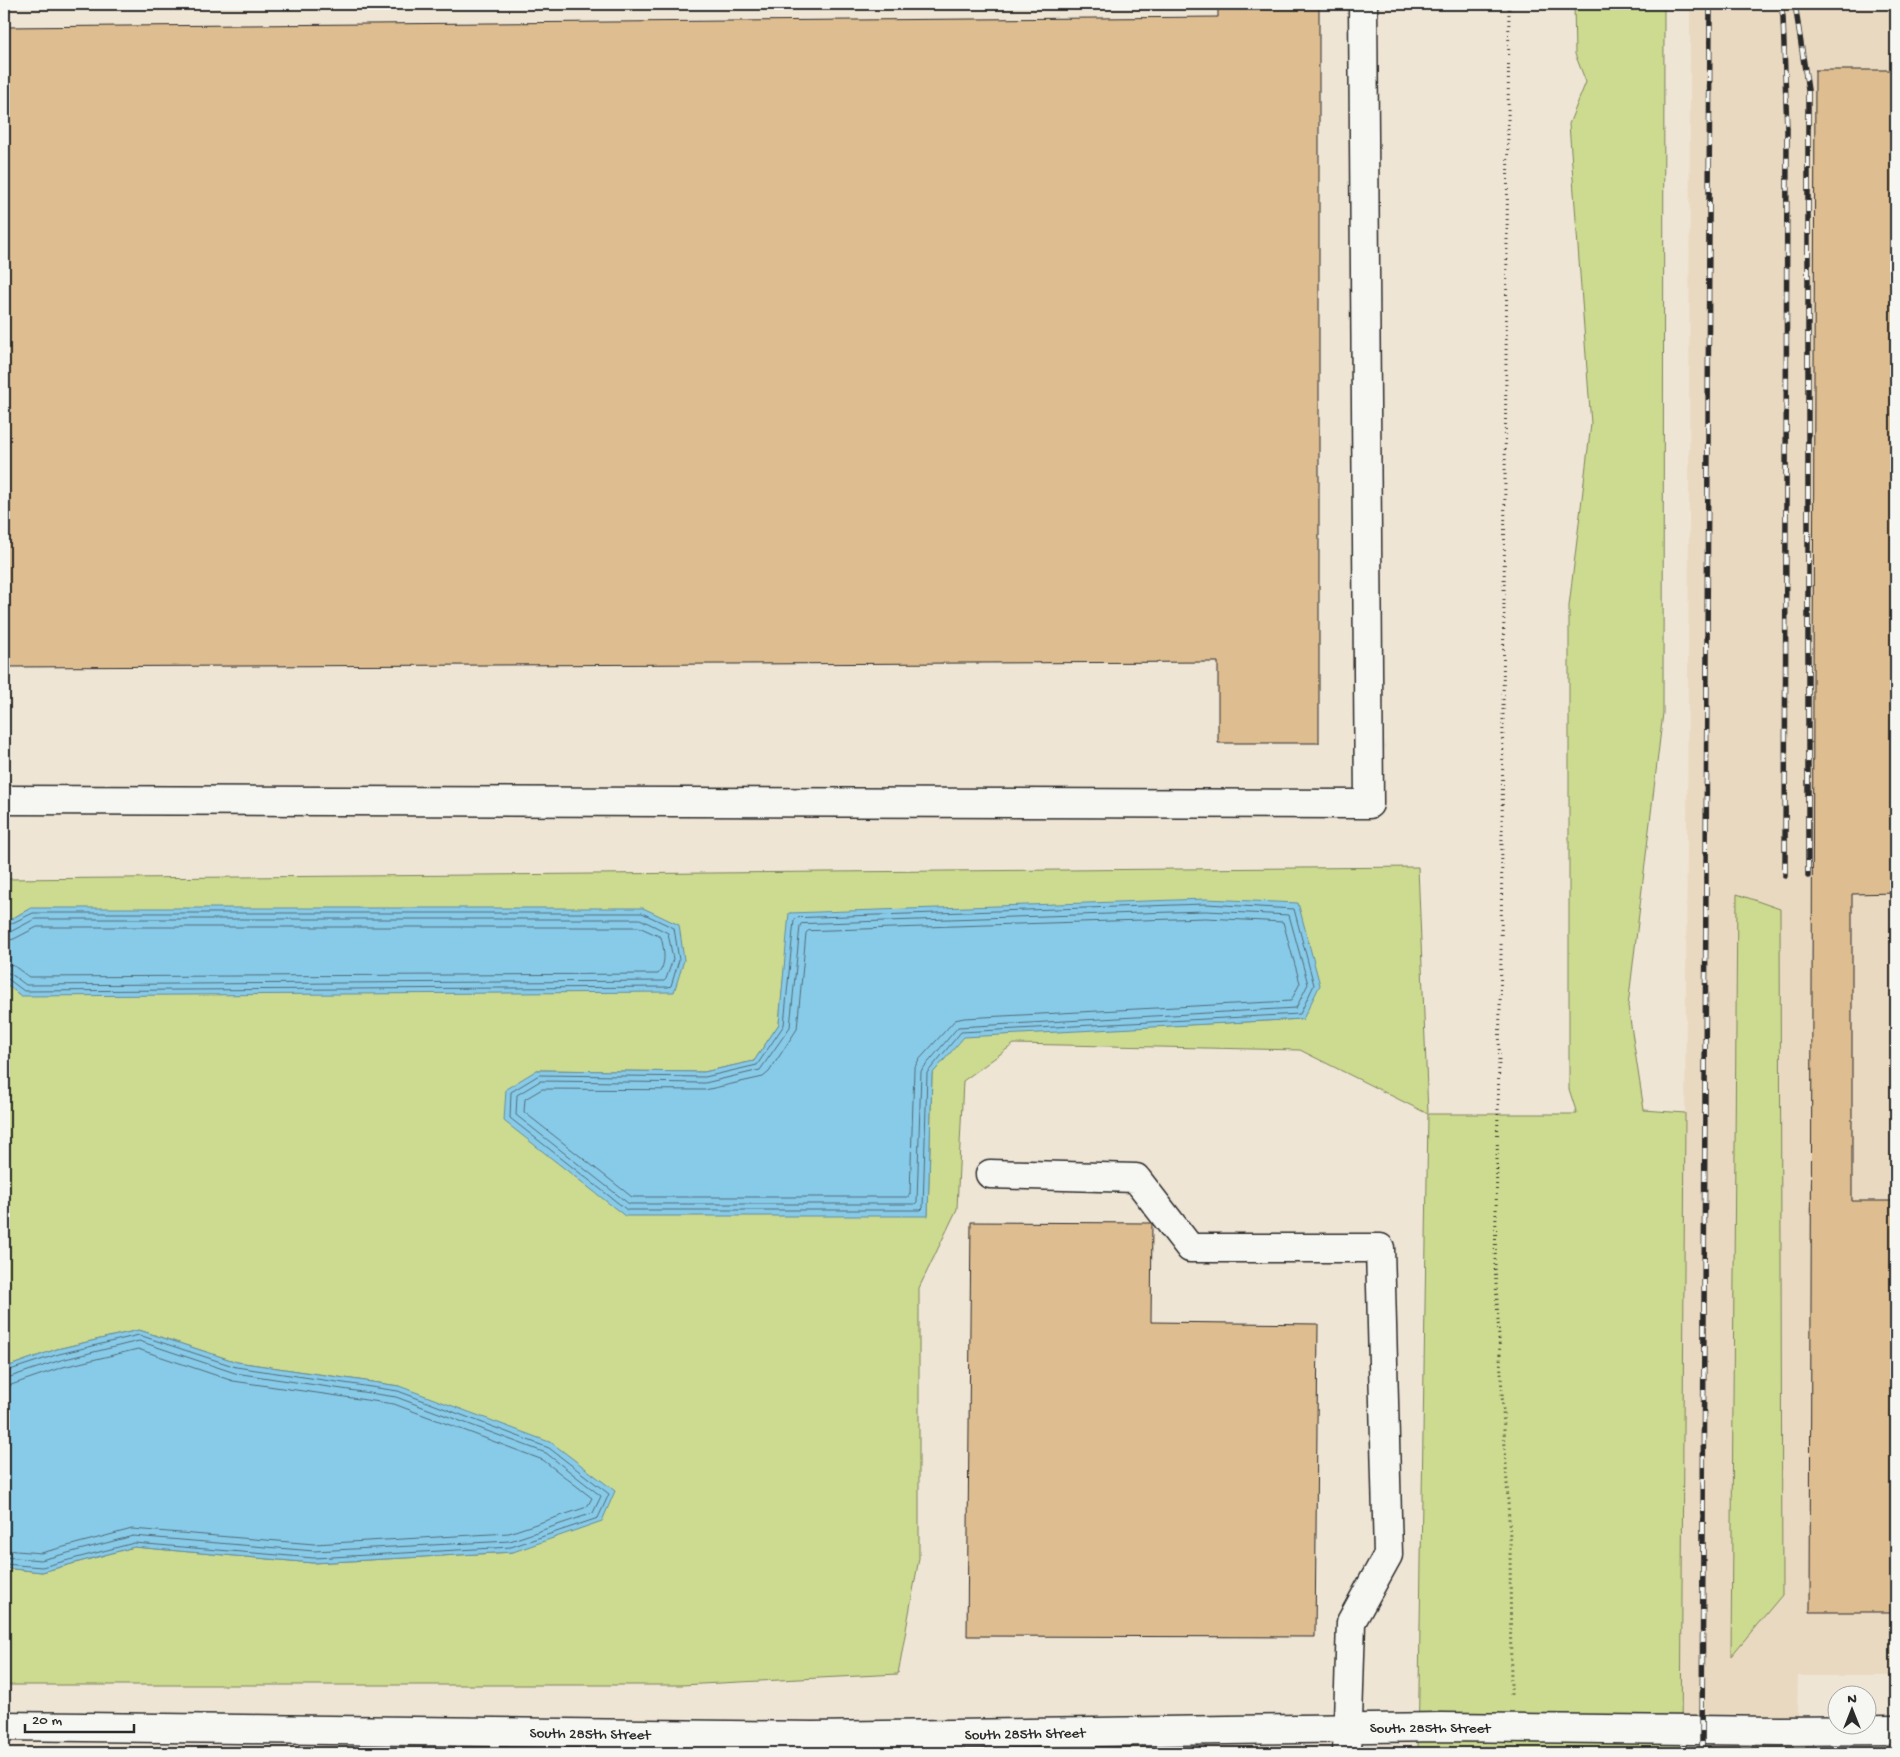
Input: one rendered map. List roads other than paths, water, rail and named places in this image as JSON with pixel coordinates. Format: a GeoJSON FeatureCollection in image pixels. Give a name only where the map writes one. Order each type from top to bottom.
{"type":"FeatureCollection","features":[{"type":"Feature","properties":{"kind":"street"},"geometry":{"type":"LineString","coordinates":[[4,800],[1369,804],[1363,4]]}},
{"type":"Feature","properties":{"kind":"street"},"geometry":{"type":"LineString","coordinates":[[990,1174],[1136,1178],[1190,1248],[1380,1248],[1388,1555],[1351,1622],[1347,1740]]}},
{"type":"Feature","properties":{"kind":"street","name":"South 285th Street"},"geometry":{"type":"LineString","coordinates":[[4,1726],[64,1725],[783,1744],[1347,1740],[1441,1726],[1780,1731],[1896,1730]]}},
{"type":"Feature","properties":{"kind":"water"},"geometry":{"type":"Polygon","coordinates":[[[1206,899],[1298,903],[1320,985],[1303,1019],[964,1037],[932,1074],[928,1216],[625,1216],[504,1121],[506,1089],[537,1070],[704,1072],[754,1061],[779,1024],[789,913],[1206,899]]]}},
{"type":"Feature","properties":{"kind":"water"},"geometry":{"type":"Polygon","coordinates":[[[31,908],[643,908],[679,925],[684,960],[674,992],[21,996],[4,982],[4,923],[31,908]]]}},
{"type":"Feature","properties":{"kind":"water"},"geometry":{"type":"Polygon","coordinates":[[[139,1330],[237,1362],[399,1386],[552,1443],[615,1491],[602,1521],[513,1552],[313,1563],[134,1547],[42,1572],[4,1568],[4,1368],[57,1349],[139,1330]]]}},
{"type":"Feature","properties":{"kind":"railway"},"geometry":{"type":"LineString","coordinates":[[1702,1753],[1710,4]]}},
{"type":"Feature","properties":{"kind":"railway"},"geometry":{"type":"LineString","coordinates":[[1781,4],[1787,130],[1785,876]]}},
{"type":"Feature","properties":{"kind":"railway"},"geometry":{"type":"LineString","coordinates":[[1795,4],[1808,90],[1808,876]]}}]}
